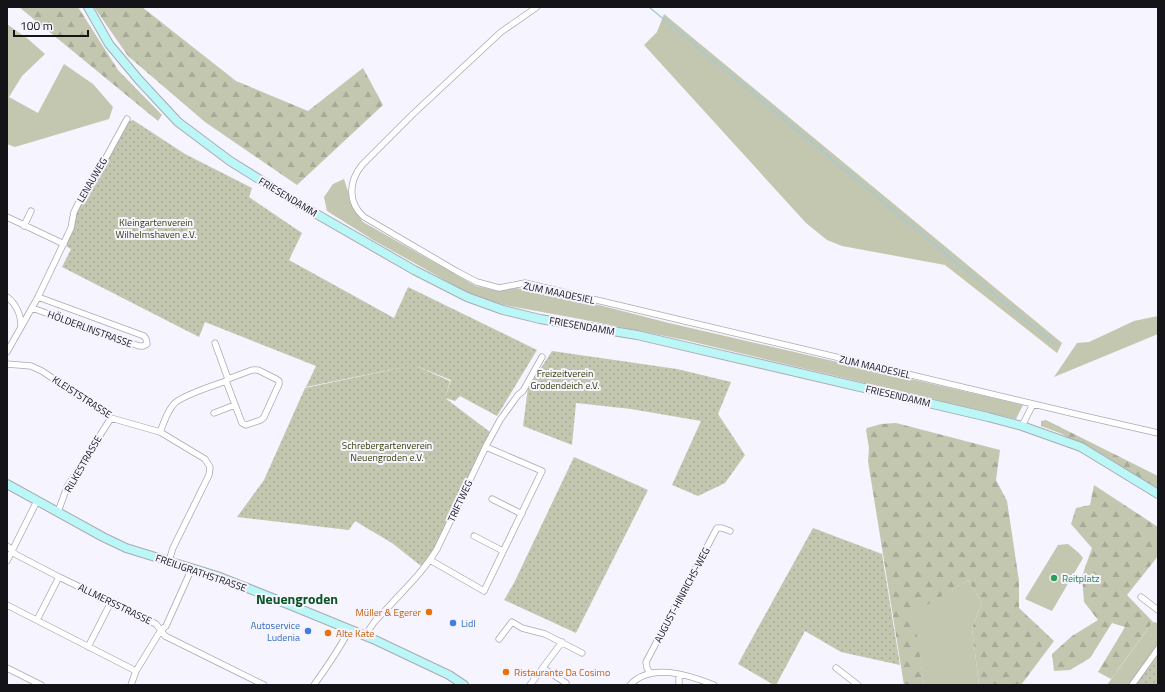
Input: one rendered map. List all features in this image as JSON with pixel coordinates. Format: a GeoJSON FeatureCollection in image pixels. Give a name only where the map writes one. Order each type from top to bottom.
{"type":"FeatureCollection","features":[{"type":"Feature","properties":{"kind":"main road","name":"FRIESENDAMM"},"geometry":{"type":"LineString","coordinates":[[88,7],[109,44],[139,80],[178,122],[230,161],[306,208],[414,270],[467,298],[503,310],[540,319],[637,335],[1022,426],[1081,448],[1158,494]]}},
{"type":"Feature","properties":{"kind":"main road","name":"FREILIGRATHSTRASSE"},"geometry":{"type":"LineString","coordinates":[[7,484],[36,501],[126,548],[216,576],[350,629],[449,676],[464,685]]}},
{"type":"Feature","properties":{"kind":"street","name":"ZUM MAADESIEL"},"geometry":{"type":"LineString","coordinates":[[538,7],[501,32],[413,114],[362,165],[355,174],[351,189],[354,202],[359,213],[461,274],[494,288],[505,288],[525,283],[1158,433]]}},
{"type":"Feature","properties":{"kind":"street","name":"LENAUWEG"},"geometry":{"type":"LineString","coordinates":[[7,352],[38,297],[72,228],[74,212],[87,186],[97,174],[127,119]]}},
{"type":"Feature","properties":{"kind":"street"},"geometry":{"type":"LineString","coordinates":[[24,226],[31,211]]}},
{"type":"Feature","properties":{"kind":"street"},"geometry":{"type":"LineString","coordinates":[[7,217],[64,244]]}},
{"type":"Feature","properties":{"kind":"street"},"geometry":{"type":"LineString","coordinates":[[7,297],[22,312],[31,310]]}},
{"type":"Feature","properties":{"kind":"street","name":"HÖLDERLINSTRASSE"},"geometry":{"type":"LineString","coordinates":[[31,310],[139,346],[147,344],[144,336],[38,297]]}},
{"type":"Feature","properties":{"kind":"street"},"geometry":{"type":"LineString","coordinates":[[15,306],[21,318],[22,327]]}},
{"type":"Feature","properties":{"kind":"street"},"geometry":{"type":"LineString","coordinates":[[160,432],[174,403],[181,398],[227,380],[252,370],[258,370],[279,381],[264,418],[246,425],[242,423],[235,405],[227,380],[215,343]]}},
{"type":"Feature","properties":{"kind":"street","name":"TRIFTWEG"},"geometry":{"type":"LineString","coordinates":[[366,636],[373,622],[393,603],[438,549],[500,420],[518,395],[523,391],[542,357]]}},
{"type":"Feature","properties":{"kind":"street","name":"KLEISTSTRASSE"},"geometry":{"type":"LineString","coordinates":[[7,364],[30,366],[42,371],[111,418],[160,432],[205,459],[210,467],[209,475],[169,561]]}},
{"type":"Feature","properties":{"kind":"street"},"geometry":{"type":"LineString","coordinates":[[1022,426],[1033,404]]}},
{"type":"Feature","properties":{"kind":"street"},"geometry":{"type":"LineString","coordinates":[[214,413],[235,405]]}},
{"type":"Feature","properties":{"kind":"street","name":"RILKESTRASSE"},"geometry":{"type":"LineString","coordinates":[[58,512],[74,476],[111,418]]}},
{"type":"Feature","properties":{"kind":"street"},"geometry":{"type":"LineString","coordinates":[[430,560],[484,591],[504,551],[542,471],[486,447]]}},
{"type":"Feature","properties":{"kind":"street"},"geometry":{"type":"LineString","coordinates":[[492,499],[522,514]]}},
{"type":"Feature","properties":{"kind":"street"},"geometry":{"type":"LineString","coordinates":[[7,561],[36,501]]}},
{"type":"Feature","properties":{"kind":"street","name":"AUGUST-HINRICHS-WEG"},"geometry":{"type":"LineString","coordinates":[[650,673],[646,662],[717,528],[730,531]]}},
{"type":"Feature","properties":{"kind":"street"},"geometry":{"type":"LineString","coordinates":[[474,536],[504,551]]}},
{"type":"Feature","properties":{"kind":"street","name":"ALLMERSSTRASSE"},"geometry":{"type":"LineString","coordinates":[[7,546],[15,554],[156,624],[165,636],[264,685]]}},
{"type":"Feature","properties":{"kind":"street"},"geometry":{"type":"LineString","coordinates":[[131,685],[136,671],[161,630],[166,626],[192,568]]}},
{"type":"Feature","properties":{"kind":"street"},"geometry":{"type":"LineString","coordinates":[[37,620],[59,577]]}},
{"type":"Feature","properties":{"kind":"street"},"geometry":{"type":"LineString","coordinates":[[1141,597],[1158,610]]}},
{"type":"Feature","properties":{"kind":"street"},"geometry":{"type":"LineString","coordinates":[[88,647],[111,602]]}},
{"type":"Feature","properties":{"kind":"street"},"geometry":{"type":"LineString","coordinates":[[7,605],[136,671]]}},
{"type":"Feature","properties":{"kind":"street"},"geometry":{"type":"LineString","coordinates":[[499,639],[512,622],[522,628],[545,634],[582,653]]}},
{"type":"Feature","properties":{"kind":"street"},"geometry":{"type":"LineString","coordinates":[[314,685],[350,629]]}},
{"type":"Feature","properties":{"kind":"street"},"geometry":{"type":"LineString","coordinates":[[530,685],[562,642]]}},
{"type":"Feature","properties":{"kind":"street"},"geometry":{"type":"LineString","coordinates":[[1132,685],[1158,649]]}},
{"type":"Feature","properties":{"kind":"street"},"geometry":{"type":"LineString","coordinates":[[7,668],[40,685]]}},
{"type":"Feature","properties":{"kind":"street"},"geometry":{"type":"LineString","coordinates":[[543,668],[566,683]]}},
{"type":"Feature","properties":{"kind":"street"},"geometry":{"type":"LineString","coordinates":[[836,668],[858,685]]}},
{"type":"Feature","properties":{"kind":"street"},"geometry":{"type":"LineString","coordinates":[[630,685],[634,680],[650,673],[668,672],[688,676],[714,685]]}},
{"type":"Feature","properties":{"kind":"street"},"geometry":{"type":"LineString","coordinates":[[678,685],[679,675]]}},
{"type":"Feature","properties":{"kind":"green space"},"geometry":{"type":"Polygon","coordinates":[[[19,7],[78,7],[118,70],[162,115],[158,121],[19,7]]]}},
{"type":"Feature","properties":{"kind":"green space"},"geometry":{"type":"Polygon","coordinates":[[[94,7],[142,7],[236,81],[308,111],[363,68],[383,105],[297,185],[205,122],[128,56],[94,7]]]}},
{"type":"Feature","properties":{"kind":"green space"},"geometry":{"type":"Polygon","coordinates":[[[664,14],[1062,343],[1057,353],[945,265],[842,246],[827,240],[806,223],[644,45],[657,32],[664,14]]]}},
{"type":"Feature","properties":{"kind":"green space"},"geometry":{"type":"Polygon","coordinates":[[[7,24],[28,39],[45,54],[22,76],[9,97],[38,113],[64,64],[93,84],[113,107],[109,119],[15,147],[7,144],[7,24]]]}},
{"type":"Feature","properties":{"kind":"green space","name":"Kleingartenverein Wilhelmshaven e.V."},"geometry":{"type":"Polygon","coordinates":[[[133,120],[185,154],[252,188],[249,197],[302,233],[289,260],[394,318],[408,287],[537,350],[497,416],[460,396],[455,401],[445,398],[451,380],[414,365],[306,387],[316,366],[205,322],[199,337],[62,267],[71,249],[66,246],[78,209],[128,122],[133,120]]]}},
{"type":"Feature","properties":{"kind":"green space"},"geometry":{"type":"Polygon","coordinates":[[[344,179],[353,207],[363,222],[476,286],[498,291],[516,288],[560,295],[669,323],[1023,405],[1016,419],[685,340],[504,305],[470,294],[373,240],[327,211],[324,197],[333,184],[344,179]]]}},
{"type":"Feature","properties":{"kind":"green space"},"geometry":{"type":"Polygon","coordinates":[[[1158,316],[1158,334],[1054,377],[1077,343],[1089,342],[1134,321],[1158,316]]]}},
{"type":"Feature","properties":{"kind":"green space","name":"Freizeitverein Grodendeich e.V."},"geometry":{"type":"Polygon","coordinates":[[[552,351],[677,369],[731,382],[718,414],[745,455],[725,483],[698,496],[672,485],[701,421],[631,409],[576,403],[572,445],[523,426],[528,388],[552,351]]]}},
{"type":"Feature","properties":{"kind":"green space","name":"Schrebergartenverein Neuengroden e.V."},"geometry":{"type":"Polygon","coordinates":[[[414,365],[450,381],[445,398],[490,432],[430,556],[421,566],[392,543],[355,521],[349,530],[237,517],[264,480],[305,388],[414,365]]]}},
{"type":"Feature","properties":{"kind":"green space"},"geometry":{"type":"Polygon","coordinates":[[[1046,420],[1158,476],[1158,490],[1062,434],[1041,426],[1041,421],[1046,420]]]}},
{"type":"Feature","properties":{"kind":"green space"},"geometry":{"type":"Polygon","coordinates":[[[896,423],[1000,450],[996,480],[1007,501],[1019,581],[1019,608],[1054,641],[1021,685],[979,685],[972,628],[982,603],[968,580],[914,613],[924,685],[904,685],[868,461],[869,448],[866,430],[867,428],[881,424],[896,423]]]}},
{"type":"Feature","properties":{"kind":"green space"},"geometry":{"type":"Polygon","coordinates":[[[574,457],[648,490],[576,633],[504,600],[514,583],[574,457]]]}},
{"type":"Feature","properties":{"kind":"green space"},"geometry":{"type":"Polygon","coordinates":[[[1094,485],[1158,527],[1158,556],[1127,595],[1153,622],[1111,679],[1098,672],[1125,627],[1112,623],[1090,658],[1070,670],[1054,671],[1052,654],[1072,636],[1098,620],[1084,602],[1082,576],[1092,548],[1071,524],[1076,508],[1090,505],[1094,485]]]}},
{"type":"Feature","properties":{"kind":"green space"},"geometry":{"type":"Polygon","coordinates":[[[813,528],[882,554],[900,665],[841,652],[805,631],[776,685],[738,664],[813,528]]]}},
{"type":"Feature","properties":{"kind":"green space","name":"Reitplatz"},"geometry":{"type":"Polygon","coordinates":[[[1068,544],[1083,558],[1052,611],[1025,599],[1058,545],[1068,544]]]}},
{"type":"Feature","properties":{"kind":"green space"},"geometry":{"type":"Polygon","coordinates":[[[968,580],[982,603],[972,628],[979,685],[924,685],[913,613],[968,580]]]}},
{"type":"Feature","properties":{"kind":"green space"},"geometry":{"type":"Polygon","coordinates":[[[1153,622],[1158,623],[1158,645],[1131,685],[1107,685],[1153,622]]]}},
{"type":"Feature","properties":{"kind":"green space"},"geometry":{"type":"Polygon","coordinates":[[[1158,653],[1158,685],[1135,685],[1158,653]]]}},
{"type":"Feature","properties":{"kind":"waterway"},"geometry":{"type":"LineString","coordinates":[[649,7],[1053,343]]}},
{"type":"Feature","properties":{"kind":"place","name":"Reitplatz"},"geometry":{"type":"Point","coordinates":[1054,578]}},
{"type":"Feature","properties":{"kind":"place","name":"Müller & Egerer"},"geometry":{"type":"Point","coordinates":[429,612]}},
{"type":"Feature","properties":{"kind":"place","name":"Lidl"},"geometry":{"type":"Point","coordinates":[453,623]}},
{"type":"Feature","properties":{"kind":"place","name":"Autoservice Ludenia"},"geometry":{"type":"Point","coordinates":[308,631]}},
{"type":"Feature","properties":{"kind":"place","name":"Alte Kate"},"geometry":{"type":"Point","coordinates":[328,633]}},
{"type":"Feature","properties":{"kind":"place","name":"Ristaurante Da Cosimo"},"geometry":{"type":"Point","coordinates":[506,672]}},
{"type":"Feature","properties":{"kind":"district","name":"Neuengroden"},"geometry":{"type":"Point","coordinates":[297,598]}}]}
